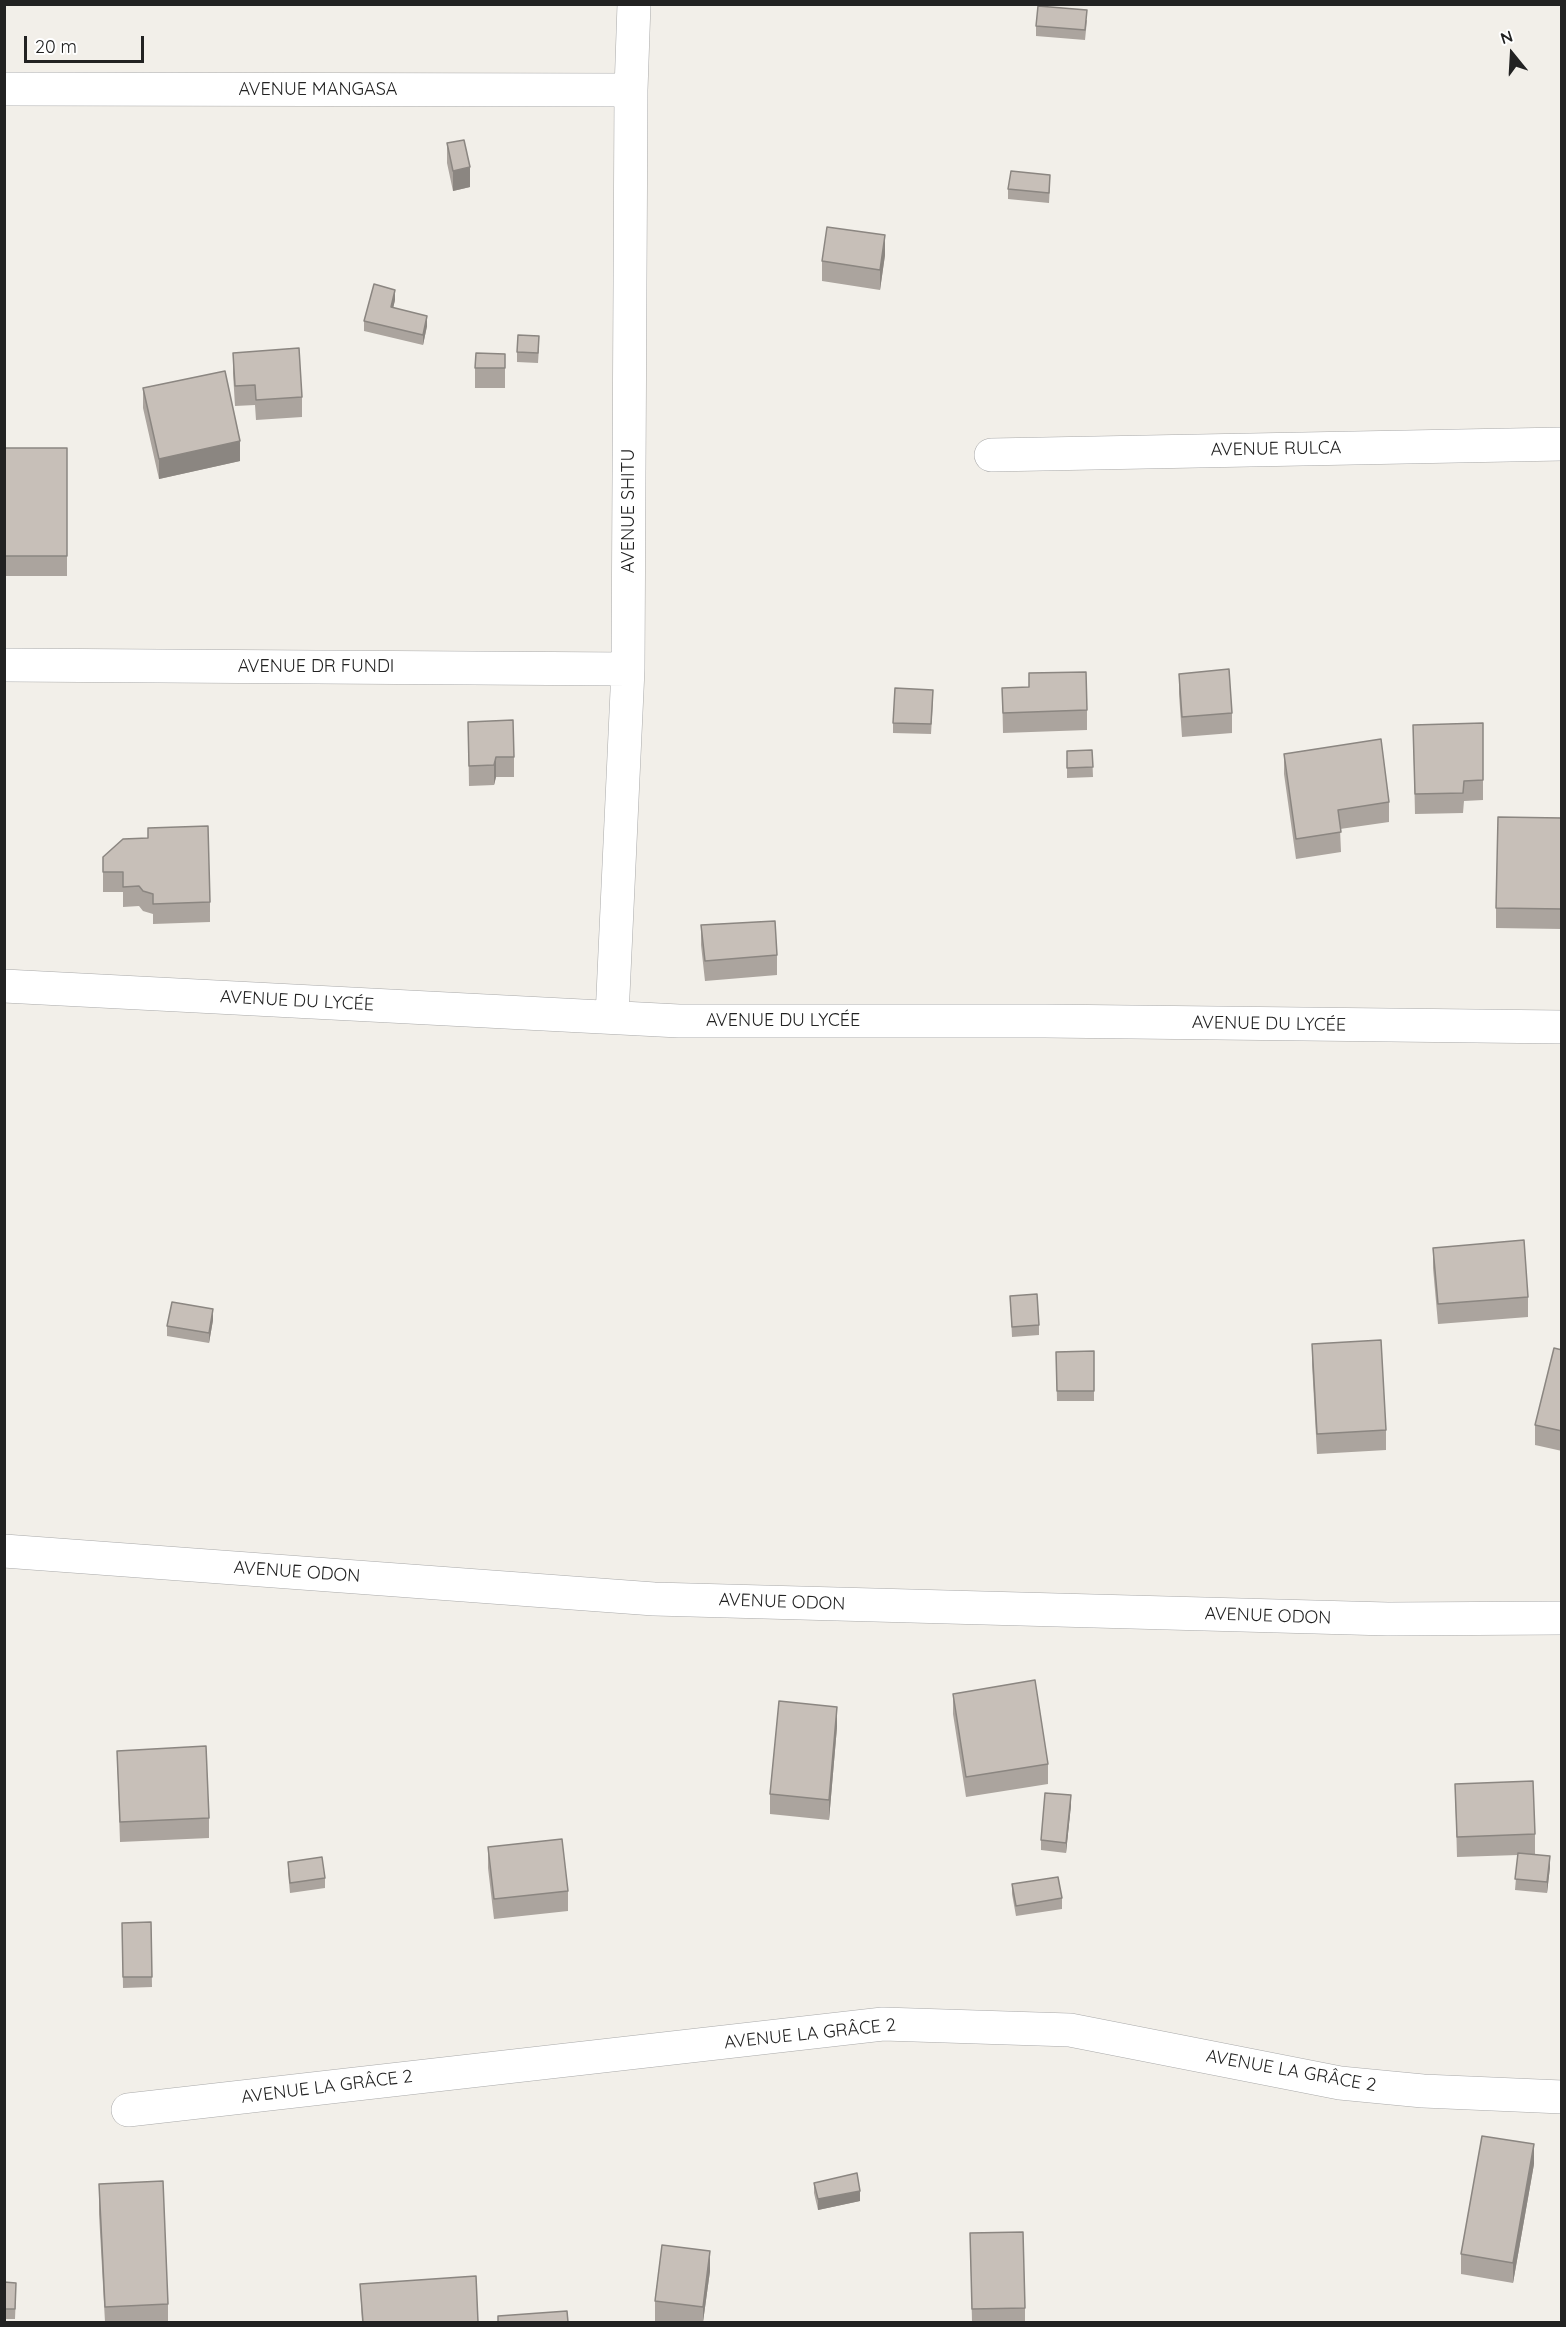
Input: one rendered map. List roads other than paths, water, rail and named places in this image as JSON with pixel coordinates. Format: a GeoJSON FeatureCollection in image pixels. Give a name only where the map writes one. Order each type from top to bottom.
{"type":"FeatureCollection","features":[{"type":"Feature","properties":{"kind":"street","name":"AVENUE SHITU"},"geometry":{"type":"LineString","coordinates":[[612,1017],[628,669],[634,4]]}},
{"type":"Feature","properties":{"kind":"street","name":"AVENUE MANGASA"},"geometry":{"type":"LineString","coordinates":[[4,89],[632,90]]}},
{"type":"Feature","properties":{"kind":"street","name":"AVENUE RULCA"},"geometry":{"type":"LineString","coordinates":[[991,455],[1562,444]]}},
{"type":"Feature","properties":{"kind":"street","name":"AVENUE DR FUNDI"},"geometry":{"type":"LineString","coordinates":[[4,665],[628,669]]}},
{"type":"Feature","properties":{"kind":"street","name":"AVENUE DU LYCÉE"},"geometry":{"type":"LineString","coordinates":[[4,986],[679,1021],[1045,1021],[1562,1027]]}},
{"type":"Feature","properties":{"kind":"street","name":"AVENUE ODON"},"geometry":{"type":"LineString","coordinates":[[4,1551],[654,1599],[1388,1619],[1562,1618]]}},
{"type":"Feature","properties":{"kind":"street","name":"AVENUE LA GRÂCE 2"},"geometry":{"type":"LineString","coordinates":[[128,2110],[883,2024],[1070,2030],[1340,2083],[1423,2091],[1562,2097]]}}]}
